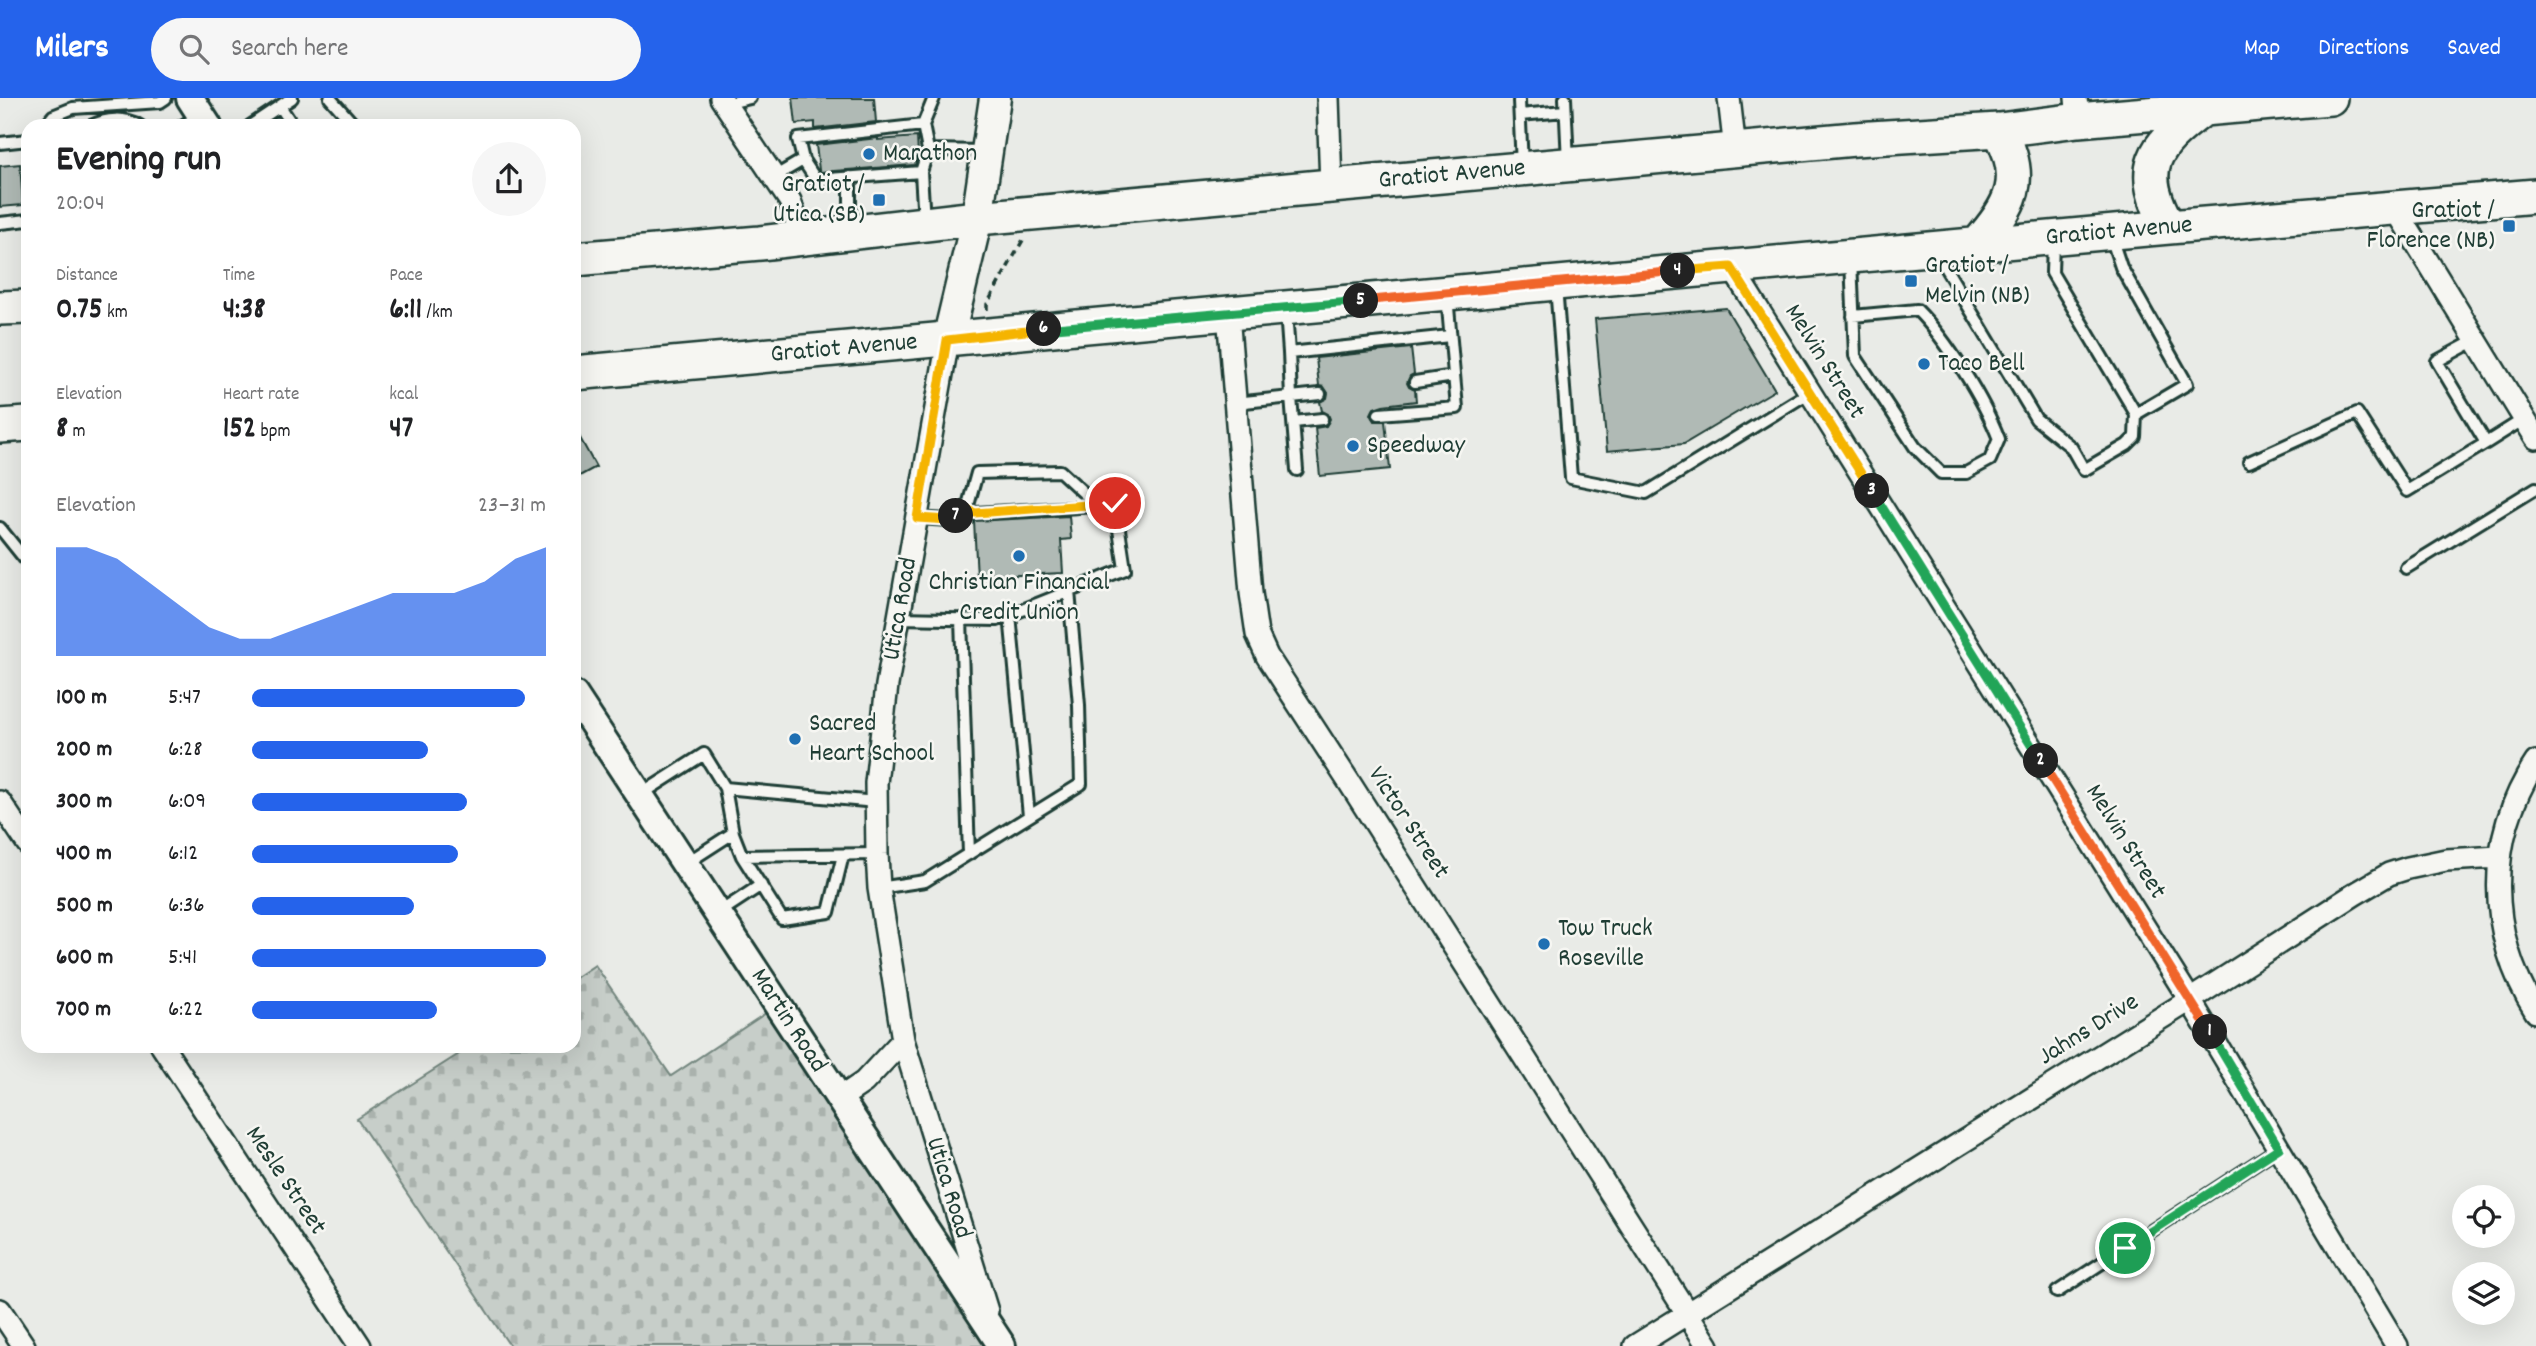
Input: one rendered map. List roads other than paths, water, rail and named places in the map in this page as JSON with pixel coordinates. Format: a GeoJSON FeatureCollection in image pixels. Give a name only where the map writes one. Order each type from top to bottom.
{"type":"FeatureCollection","features":[{"type":"Feature","properties":{"kind":"main road","name":"Utica Road"},"geometry":{"type":"LineString","coordinates":[[947,340],[977,218],[995,98]]}},
{"type":"Feature","properties":{"kind":"main road","name":"Gratiot Avenue"},"geometry":{"type":"LineString","coordinates":[[581,258],[802,238],[977,218],[1523,168],[1999,130],[2077,109],[2202,110],[2330,98]]}},
{"type":"Feature","properties":{"kind":"main road"},"geometry":{"type":"LineString","coordinates":[[2169,227],[2153,193],[2150,177],[2153,162],[2171,136],[2202,110]]}},
{"type":"Feature","properties":{"kind":"main road"},"geometry":{"type":"LineString","coordinates":[[1977,245],[1999,220],[2009,203],[2015,184],[2009,148],[1999,130]]}},
{"type":"Feature","properties":{"kind":"main road","name":"Gratiot Avenue"},"geometry":{"type":"LineString","coordinates":[[581,372],[2169,227],[2536,196]]}},
{"type":"Feature","properties":{"kind":"main road"},"geometry":{"type":"LineString","coordinates":[[0,308],[21,307]]}},
{"type":"Feature","properties":{"kind":"main road"},"geometry":{"type":"LineString","coordinates":[[0,426],[21,424]]}},
{"type":"Feature","properties":{"kind":"street"},"geometry":{"type":"LineString","coordinates":[[1328,98],[1332,186]]}},
{"type":"Feature","properties":{"kind":"street"},"geometry":{"type":"LineString","coordinates":[[1729,98],[1735,150]]}},
{"type":"Feature","properties":{"kind":"street"},"geometry":{"type":"LineString","coordinates":[[723,101],[790,201],[802,238]]}},
{"type":"Feature","properties":{"kind":"street"},"geometry":{"type":"LineString","coordinates":[[2395,208],[2536,438]]}},
{"type":"Feature","properties":{"kind":"street","name":"Melvin Street"},"geometry":{"type":"LineString","coordinates":[[1731,267],[2190,999],[2397,1346]]}},
{"type":"Feature","properties":{"kind":"street","name":"Victor Street"},"geometry":{"type":"LineString","coordinates":[[1228,314],[1251,593],[1257,634],[1267,656],[1708,1346]]}},
{"type":"Feature","properties":{"kind":"street","name":"Utica Road"},"geometry":{"type":"LineString","coordinates":[[947,340],[887,685],[876,802],[877,854],[879,888],[903,1040],[959,1227],[998,1341]]}},
{"type":"Feature","properties":{"kind":"street","name":"Martin Road"},"geometry":{"type":"LineString","coordinates":[[581,706],[998,1341]]}},
{"type":"Feature","properties":{"kind":"street"},"geometry":{"type":"LineString","coordinates":[[2536,762],[2513,803],[2499,857],[2498,895],[2502,934],[2513,967],[2536,1012]]}},
{"type":"Feature","properties":{"kind":"street"},"geometry":{"type":"LineString","coordinates":[[0,802],[21,818]]}},
{"type":"Feature","properties":{"kind":"street","name":"Jahns Drive"},"geometry":{"type":"LineString","coordinates":[[1635,1346],[2389,874],[2446,860],[2499,857]]}},
{"type":"Feature","properties":{"kind":"street"},"geometry":{"type":"LineString","coordinates":[[839,1099],[864,1082],[903,1040]]}},
{"type":"Feature","properties":{"kind":"street","name":"Mesle Street"},"geometry":{"type":"LineString","coordinates":[[167,1053],[360,1346]]}},
{"type":"Feature","properties":{"kind":"street"},"geometry":{"type":"LineString","coordinates":[[0,1310],[24,1346]]}},
{"type":"Feature","properties":{"kind":"lane"},"geometry":{"type":"LineString","coordinates":[[51,119],[73,108],[160,102],[166,98]]}},
{"type":"Feature","properties":{"kind":"lane"},"geometry":{"type":"LineString","coordinates":[[260,119],[292,98]]}},
{"type":"Feature","properties":{"kind":"lane"},"geometry":{"type":"LineString","coordinates":[[330,98],[349,119]]}},
{"type":"Feature","properties":{"kind":"lane"},"geometry":{"type":"LineString","coordinates":[[723,101],[750,98]]}},
{"type":"Feature","properties":{"kind":"lane"},"geometry":{"type":"LineString","coordinates":[[925,225],[921,172],[928,150],[923,125],[934,98]]}},
{"type":"Feature","properties":{"kind":"lane"},"geometry":{"type":"LineString","coordinates":[[1565,98],[1568,164]]}},
{"type":"Feature","properties":{"kind":"lane"},"geometry":{"type":"LineString","coordinates":[[1520,101],[1523,168]]}},
{"type":"Feature","properties":{"kind":"lane"},"geometry":{"type":"LineString","coordinates":[[280,106],[288,119]]}},
{"type":"Feature","properties":{"kind":"lane"},"geometry":{"type":"LineString","coordinates":[[1520,116],[1565,111]]}},
{"type":"Feature","properties":{"kind":"lane"},"geometry":{"type":"LineString","coordinates":[[921,172],[816,180],[803,160],[798,139],[923,125]]}},
{"type":"Feature","properties":{"kind":"lane"},"geometry":{"type":"LineString","coordinates":[[0,143],[21,141]]}},
{"type":"Feature","properties":{"kind":"lane"},"geometry":{"type":"LineString","coordinates":[[928,150],[988,152]]}},
{"type":"Feature","properties":{"kind":"lane"},"geometry":{"type":"LineString","coordinates":[[774,177],[803,160]]}},
{"type":"Feature","properties":{"kind":"lane"},"geometry":{"type":"LineString","coordinates":[[850,177],[850,233]]}},
{"type":"Feature","properties":{"kind":"lane"},"geometry":{"type":"LineString","coordinates":[[0,223],[21,221]]}},
{"type":"Feature","properties":{"kind":"lane"},"geometry":{"type":"LineString","coordinates":[[2109,233],[2121,267],[2187,384],[2136,414]]}},
{"type":"Feature","properties":{"kind":"lane"},"geometry":{"type":"LineString","coordinates":[[1934,249],[2036,419],[2071,447],[2084,470],[2127,445],[2135,437],[2136,414],[2052,273],[2053,238]]}},
{"type":"Feature","properties":{"kind":"lane"},"geometry":{"type":"LineString","coordinates":[[1851,256],[1853,316],[1855,356],[1915,447],[1941,473],[1966,473],[1990,460],[1999,439],[1989,414],[1932,325],[1917,310],[1853,316]]}},
{"type":"Feature","properties":{"kind":"lane"},"geometry":{"type":"LineString","coordinates":[[1556,283],[1571,478],[1646,493],[1810,392]]}},
{"type":"Feature","properties":{"kind":"lane"},"geometry":{"type":"LineString","coordinates":[[1379,414],[1457,408],[1447,293]]}},
{"type":"Feature","properties":{"kind":"lane"},"geometry":{"type":"LineString","coordinates":[[1285,309],[1297,470]]}},
{"type":"Feature","properties":{"kind":"lane"},"geometry":{"type":"LineString","coordinates":[[1289,353],[1450,336]]}},
{"type":"Feature","properties":{"kind":"lane"},"geometry":{"type":"LineString","coordinates":[[2476,340],[2437,361],[2486,443]]}},
{"type":"Feature","properties":{"kind":"lane"},"geometry":{"type":"LineString","coordinates":[[1415,382],[1454,376]]}},
{"type":"Feature","properties":{"kind":"lane"},"geometry":{"type":"LineString","coordinates":[[1235,403],[1320,394]]}},
{"type":"Feature","properties":{"kind":"lane"},"geometry":{"type":"LineString","coordinates":[[2249,462],[2357,413],[2407,491],[2524,419]]}},
{"type":"Feature","properties":{"kind":"lane"},"geometry":{"type":"LineString","coordinates":[[1294,422],[1322,419]]}},
{"type":"Feature","properties":{"kind":"lane"},"geometry":{"type":"LineString","coordinates":[[917,518],[949,520],[967,509],[977,473],[1060,471],[1098,506]]}},
{"type":"Feature","properties":{"kind":"lane"},"geometry":{"type":"LineString","coordinates":[[2406,568],[2536,488]]}},
{"type":"Feature","properties":{"kind":"lane"},"geometry":{"type":"LineString","coordinates":[[899,618],[997,620],[1125,569],[1115,503],[975,513],[967,509]]}},
{"type":"Feature","properties":{"kind":"lane"},"geometry":{"type":"LineString","coordinates":[[0,528],[21,554]]}},
{"type":"Feature","properties":{"kind":"lane"},"geometry":{"type":"LineString","coordinates":[[879,888],[925,881],[1081,784],[1079,705],[1069,591]]}},
{"type":"Feature","properties":{"kind":"lane"},"geometry":{"type":"LineString","coordinates":[[1010,615],[1029,816]]}},
{"type":"Feature","properties":{"kind":"lane"},"geometry":{"type":"LineString","coordinates":[[961,619],[969,854]]}},
{"type":"Feature","properties":{"kind":"lane"},"geometry":{"type":"LineString","coordinates":[[640,795],[704,754],[725,788],[733,833],[742,856],[782,919],[829,912],[843,855]]}},
{"type":"Feature","properties":{"kind":"lane"},"geometry":{"type":"LineString","coordinates":[[725,788],[876,802]]}},
{"type":"Feature","properties":{"kind":"lane"},"geometry":{"type":"LineString","coordinates":[[685,864],[733,833]]}},
{"type":"Feature","properties":{"kind":"lane"},"geometry":{"type":"LineString","coordinates":[[742,856],[877,854]]}},
{"type":"Feature","properties":{"kind":"lane"},"geometry":{"type":"LineString","coordinates":[[717,914],[761,885]]}},
{"type":"Feature","properties":{"kind":"lane"},"geometry":{"type":"LineString","coordinates":[[2057,1292],[2279,1148]]}},
{"type":"Feature","properties":{"kind":"place","name":"Marathon"},"geometry":{"type":"Point","coordinates":[869,154]}},
{"type":"Feature","properties":{"kind":"place","name":"Gratiot / Utica (SB)"},"geometry":{"type":"Point","coordinates":[879,200]}},
{"type":"Feature","properties":{"kind":"place","name":"Gratiot / Florence (NB)"},"geometry":{"type":"Point","coordinates":[2509,226]}},
{"type":"Feature","properties":{"kind":"place","name":"Gratiot / Melvin (NB)"},"geometry":{"type":"Point","coordinates":[1911,281]}},
{"type":"Feature","properties":{"kind":"place","name":"Taco Bell"},"geometry":{"type":"Point","coordinates":[1924,364]}},
{"type":"Feature","properties":{"kind":"place","name":"Speedway"},"geometry":{"type":"Point","coordinates":[1353,446]}},
{"type":"Feature","properties":{"kind":"place","name":"Christian Financial Credit Union"},"geometry":{"type":"Point","coordinates":[1019,556]}},
{"type":"Feature","properties":{"kind":"place","name":"Sacred Heart School"},"geometry":{"type":"Point","coordinates":[795,739]}},
{"type":"Feature","properties":{"kind":"place","name":"Tow Truck Roseville"},"geometry":{"type":"Point","coordinates":[1544,944]}}]}
